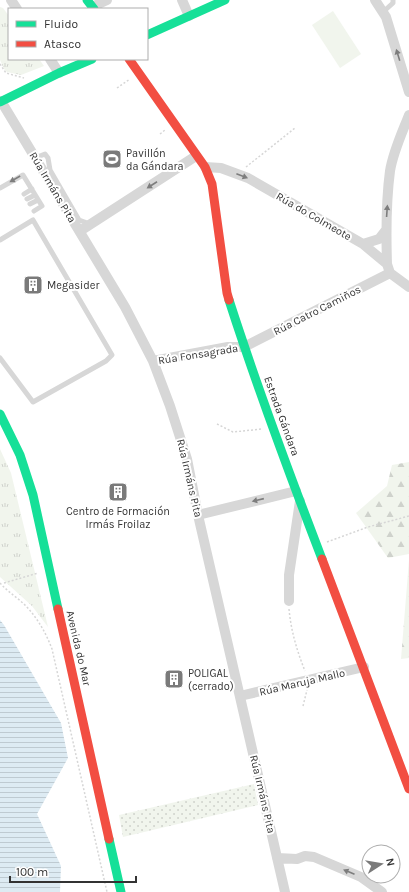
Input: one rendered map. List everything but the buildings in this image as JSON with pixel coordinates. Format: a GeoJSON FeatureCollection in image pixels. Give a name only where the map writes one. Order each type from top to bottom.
{"type":"FeatureCollection","features":[{"type":"Feature","properties":{"kind":"street"},"geometry":{"type":"LineString","coordinates":[[91,5],[107,0]]}},
{"type":"Feature","properties":{"kind":"street"},"geometry":{"type":"LineString","coordinates":[[182,0],[190,16]]}},
{"type":"Feature","properties":{"kind":"street"},"geometry":{"type":"LineString","coordinates":[[148,35],[225,0]]}},
{"type":"Feature","properties":{"kind":"street"},"geometry":{"type":"LineString","coordinates":[[375,0],[386,17],[409,92]]}},
{"type":"Feature","properties":{"kind":"street"},"geometry":{"type":"LineString","coordinates":[[51,60],[59,73]]}},
{"type":"Feature","properties":{"kind":"street"},"geometry":{"type":"LineString","coordinates":[[0,101],[90,60]]}},
{"type":"Feature","properties":{"kind":"street","name":"Estrada Gándara"},"geometry":{"type":"LineString","coordinates":[[130,60],[204,167],[212,184],[227,293],[244,347],[296,491],[409,789]]}},
{"type":"Feature","properties":{"kind":"street","name":"Rúa Irmáns Pita"},"geometry":{"type":"LineString","coordinates":[[0,101],[125,307],[153,361],[170,406],[187,459],[198,515],[285,892]]}},
{"type":"Feature","properties":{"kind":"street"},"geometry":{"type":"LineString","coordinates":[[388,269],[386,230],[390,170],[406,132],[409,116]]}},
{"type":"Feature","properties":{"kind":"street"},"geometry":{"type":"LineString","coordinates":[[80,231],[196,156]]}},
{"type":"Feature","properties":{"kind":"street","name":"Rúa do Colmeote"},"geometry":{"type":"LineString","coordinates":[[204,167],[221,168],[248,178],[362,244],[409,287]]}},
{"type":"Feature","properties":{"kind":"street"},"geometry":{"type":"LineString","coordinates":[[362,244],[379,239],[386,230]]}},
{"type":"Feature","properties":{"kind":"street","name":"Rúa Catro Camiños"},"geometry":{"type":"LineString","coordinates":[[244,347],[388,269]]}},
{"type":"Feature","properties":{"kind":"street","name":"Rúa Fonsagrada"},"geometry":{"type":"LineString","coordinates":[[153,361],[228,347],[244,347]]}},
{"type":"Feature","properties":{"kind":"street","name":"Avenida do Mar"},"geometry":{"type":"LineString","coordinates":[[0,414],[20,455],[33,496],[121,892]]}},
{"type":"Feature","properties":{"kind":"street"},"geometry":{"type":"LineString","coordinates":[[198,515],[296,491]]}},
{"type":"Feature","properties":{"kind":"street"},"geometry":{"type":"LineString","coordinates":[[289,602],[289,575],[300,501]]}},
{"type":"Feature","properties":{"kind":"street","name":"Rúa Maruja Mallo"},"geometry":{"type":"LineString","coordinates":[[240,696],[364,667]]}},
{"type":"Feature","properties":{"kind":"street"},"geometry":{"type":"LineString","coordinates":[[277,858],[297,859],[305,856],[314,857],[361,877],[382,892]]}},
{"type":"Feature","properties":{"kind":"lane"},"geometry":{"type":"LineString","coordinates":[[383,12],[393,3],[393,0]]}},
{"type":"Feature","properties":{"kind":"lane"},"geometry":{"type":"LineString","coordinates":[[35,158],[46,154],[50,170],[79,220],[91,224]]}},
{"type":"Feature","properties":{"kind":"lane"},"geometry":{"type":"LineString","coordinates":[[0,188],[23,175],[42,206],[34,211]]}},
{"type":"Feature","properties":{"kind":"lane"},"geometry":{"type":"LineString","coordinates":[[24,194],[32,189]]}},
{"type":"Feature","properties":{"kind":"lane"},"geometry":{"type":"LineString","coordinates":[[28,202],[36,197]]}},
{"type":"Feature","properties":{"kind":"lane"},"geometry":{"type":"LineString","coordinates":[[0,240],[33,220],[112,355],[106,361],[33,402],[0,358]]}},
{"type":"Feature","properties":{"kind":"path"},"geometry":{"type":"LineString","coordinates":[[0,64],[6,73],[26,78]]}},
{"type":"Feature","properties":{"kind":"path"},"geometry":{"type":"LineString","coordinates":[[117,88],[126,83],[127,80]]}},
{"type":"Feature","properties":{"kind":"path"},"geometry":{"type":"LineString","coordinates":[[236,174],[295,128]]}},
{"type":"Feature","properties":{"kind":"path"},"geometry":{"type":"LineString","coordinates":[[160,134],[167,130]]}},
{"type":"Feature","properties":{"kind":"path"},"geometry":{"type":"LineString","coordinates":[[217,424],[233,432],[274,428]]}},
{"type":"Feature","properties":{"kind":"path"},"geometry":{"type":"LineString","coordinates":[[326,542],[368,527],[409,516]]}},
{"type":"Feature","properties":{"kind":"path"},"geometry":{"type":"LineString","coordinates":[[4,583],[38,574]]}},
{"type":"Feature","properties":{"kind":"path"},"geometry":{"type":"LineString","coordinates":[[0,583],[33,615],[47,636],[52,649],[107,892]]}},
{"type":"Feature","properties":{"kind":"path"},"geometry":{"type":"LineString","coordinates":[[289,602],[290,620],[295,645],[304,671],[310,680],[304,706]]}},
{"type":"Feature","properties":{"kind":"green space"},"geometry":{"type":"Polygon","coordinates":[[[0,7],[3,8],[8,15],[8,60],[40,60],[44,66],[21,75],[7,72],[0,60],[0,7]]]}},
{"type":"Feature","properties":{"kind":"green space"},"geometry":{"type":"Polygon","coordinates":[[[333,11],[361,54],[340,68],[312,25],[333,11]]]}},
{"type":"Feature","properties":{"kind":"green space"},"geometry":{"type":"Polygon","coordinates":[[[0,449],[11,473],[48,627],[32,606],[0,577],[0,449]]]}},
{"type":"Feature","properties":{"kind":"green space"},"geometry":{"type":"Polygon","coordinates":[[[409,462],[409,554],[388,558],[356,513],[387,486],[392,465],[409,462]]]}},
{"type":"Feature","properties":{"kind":"green space"},"geometry":{"type":"Polygon","coordinates":[[[409,560],[409,658],[401,659],[409,560]]]}},
{"type":"Feature","properties":{"kind":"green space"},"geometry":{"type":"Polygon","coordinates":[[[254,784],[258,805],[123,837],[119,815],[254,784]]]}},
{"type":"Feature","properties":{"kind":"shaded area"},"geometry":{"type":"Polygon","coordinates":[[[0,620],[61,723],[68,758],[37,814],[61,866],[60,892],[0,892],[0,620]]]}},
{"type":"Feature","properties":{"kind":"traffic: fast"},"geometry":{"type":"LineString","coordinates":[[87,0],[93,8]]}},
{"type":"Feature","properties":{"kind":"traffic: fast"},"geometry":{"type":"LineString","coordinates":[[148,35],[225,0]]}},
{"type":"Feature","properties":{"kind":"traffic: fast"},"geometry":{"type":"LineString","coordinates":[[0,102],[59,73],[90,60]]}},
{"type":"Feature","properties":{"kind":"traffic: fast"},"geometry":{"type":"LineString","coordinates":[[229,300],[274,430],[322,559]]}},
{"type":"Feature","properties":{"kind":"traffic: fast"},"geometry":{"type":"LineString","coordinates":[[0,414],[20,455],[33,495],[58,609]]}},
{"type":"Feature","properties":{"kind":"traffic: fast"},"geometry":{"type":"LineString","coordinates":[[109,839],[121,892]]}},
{"type":"Feature","properties":{"kind":"traffic: jam"},"geometry":{"type":"LineString","coordinates":[[130,60],[205,167],[212,184],[229,300]]}},
{"type":"Feature","properties":{"kind":"traffic: jam"},"geometry":{"type":"LineString","coordinates":[[322,559],[409,789]]}},
{"type":"Feature","properties":{"kind":"traffic: jam"},"geometry":{"type":"LineString","coordinates":[[58,609],[109,839]]}},
{"type":"Feature","properties":{"kind":"place","name":"Pavillón da Gándara"},"geometry":{"type":"Point","coordinates":[112,159]}},
{"type":"Feature","properties":{"kind":"place","name":"Megasider"},"geometry":{"type":"Point","coordinates":[33,285]}},
{"type":"Feature","properties":{"kind":"place","name":"Centro de Formación Irmás Froilaz"},"geometry":{"type":"Point","coordinates":[118,492]}},
{"type":"Feature","properties":{"kind":"place","name":"POLIGAL (cerrado)"},"geometry":{"type":"Point","coordinates":[174,679]}}]}
